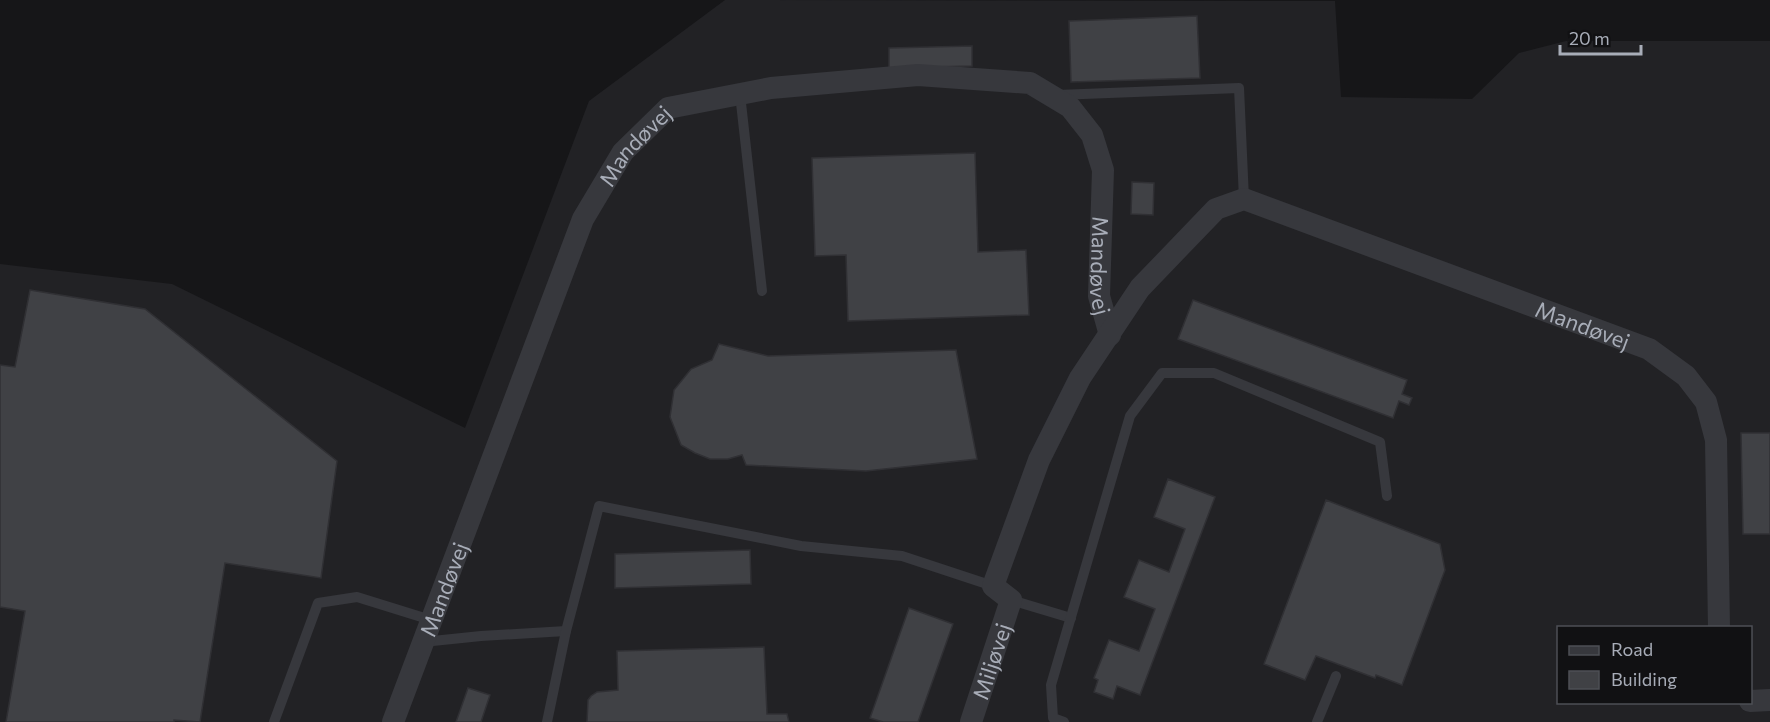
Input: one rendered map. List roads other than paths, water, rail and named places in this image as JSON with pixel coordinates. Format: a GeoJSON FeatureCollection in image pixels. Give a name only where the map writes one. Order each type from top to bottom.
{"type":"FeatureCollection","features":[{"type":"Feature","properties":{"kind":"street","name":"Mandøvej"},"geometry":{"type":"LineString","coordinates":[[393,722],[583,219],[623,152],[668,108],[771,88],[918,75],[1030,83],[1070,107],[1092,135],[1103,170],[1099,296],[1110,334]]}},
{"type":"Feature","properties":{"kind":"street","name":"Mandøvej"},"geometry":{"type":"LineString","coordinates":[[1002,593],[1039,460],[1080,378],[1140,288],[1216,209],[1244,199],[1649,349],[1686,376],[1706,402],[1716,440],[1719,626]]}},
{"type":"Feature","properties":{"kind":"street","name":"Miljøvej"},"geometry":{"type":"LineString","coordinates":[[970,722],[1002,593]]}},
{"type":"Feature","properties":{"kind":"street"},"geometry":{"type":"LineString","coordinates":[[1752,701],[1770,700]]}},
{"type":"Feature","properties":{"kind":"lane"},"geometry":{"type":"LineString","coordinates":[[1050,95],[1239,88],[1244,199]]}},
{"type":"Feature","properties":{"kind":"lane"},"geometry":{"type":"LineString","coordinates":[[740,94],[762,291]]}},
{"type":"Feature","properties":{"kind":"lane"},"geometry":{"type":"LineString","coordinates":[[1064,722],[1053,718],[1051,686],[1130,416],[1162,373],[1214,373],[1380,442],[1387,496]]}},
{"type":"Feature","properties":{"kind":"lane"},"geometry":{"type":"LineString","coordinates":[[547,722],[566,631],[599,506],[801,546],[902,556],[1071,618]]}},
{"type":"Feature","properties":{"kind":"lane"},"geometry":{"type":"LineString","coordinates":[[274,722],[318,603],[357,597],[431,620]]}},
{"type":"Feature","properties":{"kind":"lane"},"geometry":{"type":"LineString","coordinates":[[423,642],[566,631]]}},
{"type":"Feature","properties":{"kind":"lane"},"geometry":{"type":"LineString","coordinates":[[1317,722],[1336,676]]}}]}
